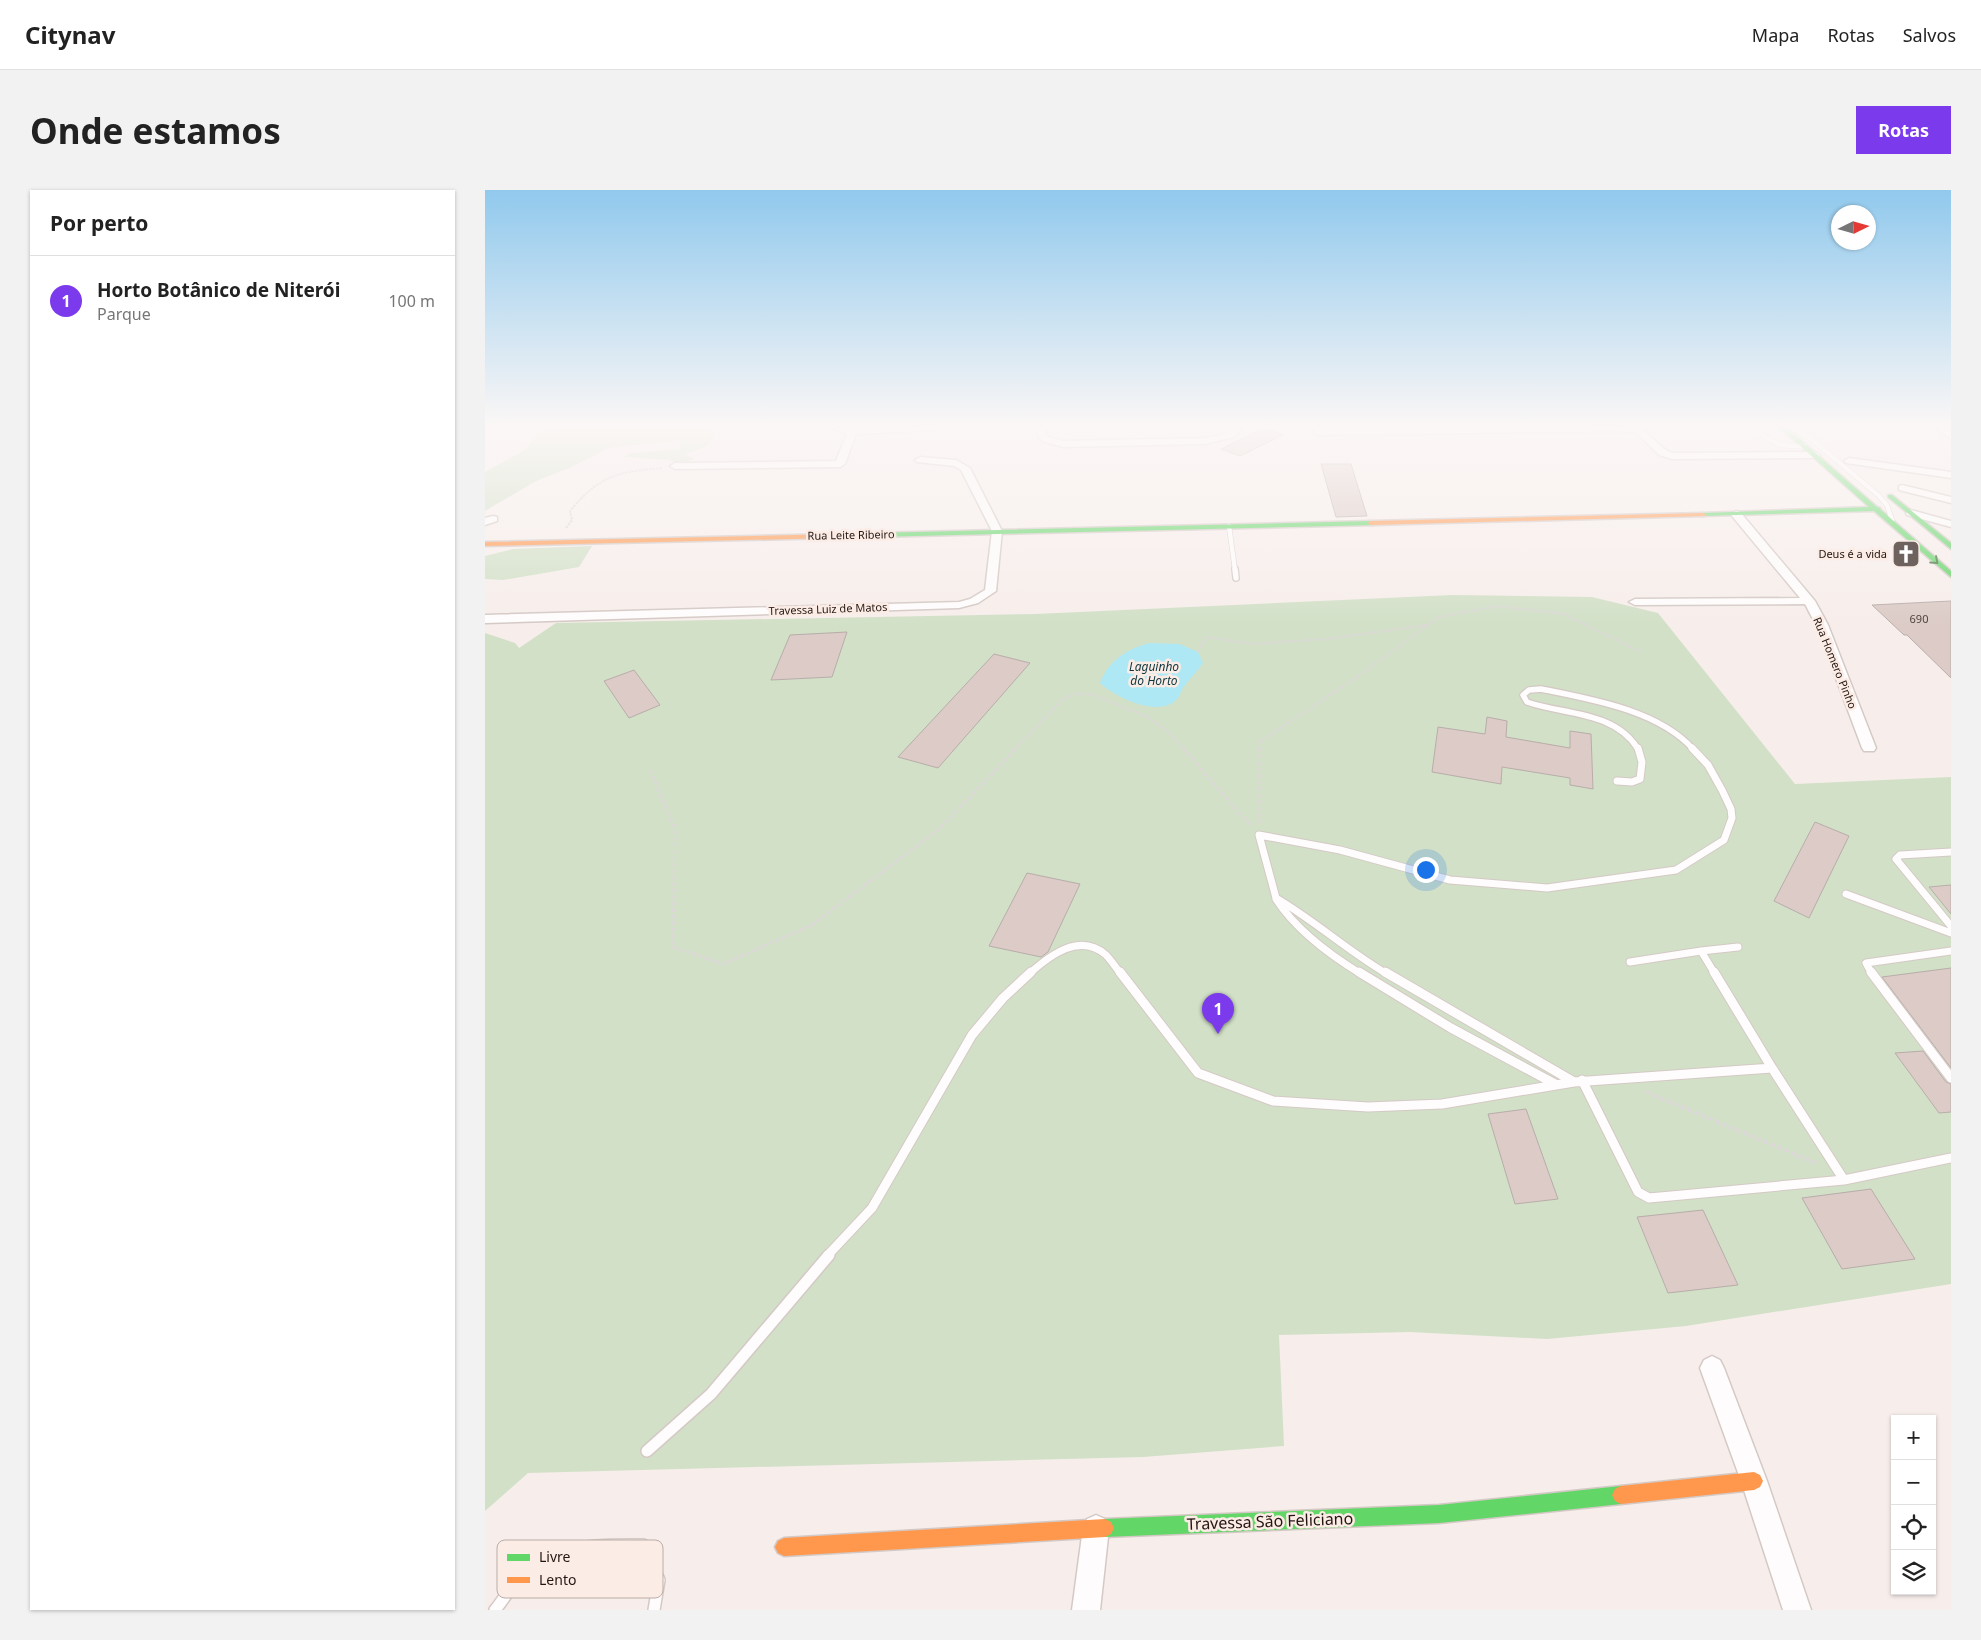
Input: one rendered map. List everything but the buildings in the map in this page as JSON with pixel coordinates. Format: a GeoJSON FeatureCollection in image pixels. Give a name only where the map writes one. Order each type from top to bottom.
{"type":"FeatureCollection","features":[{"type":"Feature","properties":{"kind":"main road"},"geometry":{"type":"LineString","coordinates":[[1860,493],[1951,575]]}},
{"type":"Feature","properties":{"kind":"main road"},"geometry":{"type":"LineString","coordinates":[[1887,493],[1951,547]]}},
{"type":"Feature","properties":{"kind":"main road","name":"Rua Leite Ribeiro"},"geometry":{"type":"LineString","coordinates":[[485,544],[1878,509]]}},
{"type":"Feature","properties":{"kind":"main road","name":"Travessa São Feliciano"},"geometry":{"type":"LineString","coordinates":[[784,1547],[1095,1528],[1439,1514],[1754,1481]]}},
{"type":"Feature","properties":{"kind":"street"},"geometry":{"type":"LineString","coordinates":[[978,493],[997,531]]}},
{"type":"Feature","properties":{"kind":"street"},"geometry":{"type":"LineString","coordinates":[[1924,493],[1951,500]]}},
{"type":"Feature","properties":{"kind":"street"},"geometry":{"type":"LineString","coordinates":[[1911,513],[1951,524]]}},
{"type":"Feature","properties":{"kind":"street","name":"Rua Homero Pinho"},"geometry":{"type":"LineString","coordinates":[[1736,514],[1809,601],[1822,625],[1869,748]]}},
{"type":"Feature","properties":{"kind":"street","name":"Travessa Luiz de Matos"},"geometry":{"type":"LineString","coordinates":[[485,619],[959,605],[974,601],[990,592],[997,531]]}},
{"type":"Feature","properties":{"kind":"street"},"geometry":{"type":"LineString","coordinates":[[1635,602],[1809,601]]}},
{"type":"Feature","properties":{"kind":"street"},"geometry":{"type":"LineString","coordinates":[[1712,1368],[1754,1481],[1797,1610]]}},
{"type":"Feature","properties":{"kind":"street"},"geometry":{"type":"LineString","coordinates":[[1086,1610],[1095,1528]]}},
{"type":"Feature","properties":{"kind":"lane"},"geometry":{"type":"LineString","coordinates":[[1876,493],[1887,505],[1893,523]]}},
{"type":"Feature","properties":{"kind":"lane"},"geometry":{"type":"LineString","coordinates":[[1894,499],[1915,524],[1951,554]]}},
{"type":"Feature","properties":{"kind":"lane"},"geometry":{"type":"LineString","coordinates":[[1229,526],[1236,578]]}},
{"type":"Feature","properties":{"kind":"lane"},"geometry":{"type":"LineString","coordinates":[[1557,1085],[1451,1028],[1342,962],[1287,916],[1276,898],[1259,835],[1340,850],[1450,880],[1547,888],[1676,870],[1724,840],[1732,814],[1715,775],[1690,745],[1647,717],[1616,705],[1541,689],[1529,690],[1523,695],[1527,702],[1536,706],[1591,716],[1621,728],[1638,746],[1644,763],[1640,779],[1632,782],[1617,782]]}},
{"type":"Feature","properties":{"kind":"lane"},"geometry":{"type":"LineString","coordinates":[[1951,852],[1900,855],[1896,859],[1951,926]]}},
{"type":"Feature","properties":{"kind":"lane"},"geometry":{"type":"LineString","coordinates":[[1847,894],[1951,934]]}},
{"type":"Feature","properties":{"kind":"lane"},"geometry":{"type":"LineString","coordinates":[[1276,898],[1296,910],[1358,957],[1578,1081],[1638,1192],[1649,1198],[1842,1176],[1951,1158]]}},
{"type":"Feature","properties":{"kind":"lane"},"geometry":{"type":"LineString","coordinates":[[647,1451],[711,1394],[807,1278],[872,1208],[972,1035],[1003,998],[1041,963],[1066,948],[1080,944],[1091,946],[1106,955],[1198,1074],[1273,1101],[1368,1107],[1442,1104],[1578,1081],[1772,1068]]}},
{"type":"Feature","properties":{"kind":"lane"},"geometry":{"type":"LineString","coordinates":[[1630,962],[1701,950],[1738,947]]}},
{"type":"Feature","properties":{"kind":"lane"},"geometry":{"type":"LineString","coordinates":[[1701,950],[1772,1068],[1842,1176]]}},
{"type":"Feature","properties":{"kind":"lane"},"geometry":{"type":"LineString","coordinates":[[1951,951],[1866,963],[1866,966],[1951,1078]]}},
{"type":"Feature","properties":{"kind":"lane"},"geometry":{"type":"LineString","coordinates":[[495,1610],[504,1598]]}},
{"type":"Feature","properties":{"kind":"path"},"geometry":{"type":"LineString","coordinates":[[553,541],[572,520],[570,511],[584,493]]}},
{"type":"Feature","properties":{"kind":"path"},"geometry":{"type":"LineString","coordinates":[[1259,835],[1259,742],[1350,682],[1439,617],[1497,606],[1564,614],[1641,652]]}},
{"type":"Feature","properties":{"kind":"path"},"geometry":{"type":"LineString","coordinates":[[1198,652],[1205,637],[1253,644],[1326,639],[1428,625]]}},
{"type":"Feature","properties":{"kind":"path"},"geometry":{"type":"LineString","coordinates":[[650,770],[675,829],[673,947],[723,964],[812,925],[939,829],[1063,698],[1077,694],[1091,694],[1148,717],[1173,736],[1259,835]]}},
{"type":"Feature","properties":{"kind":"path"},"geometry":{"type":"LineString","coordinates":[[1613,1078],[1842,1176]]}},
{"type":"Feature","properties":{"kind":"green space"},"geometry":{"type":"Polygon","coordinates":[[[485,493],[515,493],[485,511],[485,493]]]}},
{"type":"Feature","properties":{"kind":"green space"},"geometry":{"type":"Polygon","coordinates":[[[592,546],[579,567],[503,580],[485,579],[485,556],[513,549],[592,546]]]}},
{"type":"Feature","properties":{"kind":"green space"},"geometry":{"type":"Polygon","coordinates":[[[1452,595],[1592,597],[1658,613],[1795,784],[1951,777],[1951,1284],[1686,1326],[1547,1339],[1410,1332],[1279,1335],[1284,1446],[1143,1457],[528,1473],[485,1511],[485,633],[515,643],[519,648],[556,623],[1035,614],[1452,595]]]}},
{"type":"Feature","properties":{"kind":"water","name":"Laguinho do Horto"},"geometry":{"type":"Polygon","coordinates":[[[1150,643],[1179,644],[1198,652],[1203,663],[1185,685],[1176,700],[1167,705],[1157,707],[1125,699],[1100,683],[1108,668],[1120,657],[1134,648],[1150,643]]]}},
{"type":"Feature","properties":{"kind":"traffic: fast"},"geometry":{"type":"LineString","coordinates":[[1858,493],[1951,575]]}},
{"type":"Feature","properties":{"kind":"traffic: fast"},"geometry":{"type":"LineString","coordinates":[[1890,496],[1951,547]]}},
{"type":"Feature","properties":{"kind":"traffic: fast"},"geometry":{"type":"LineString","coordinates":[[1703,515],[1878,509]]}},
{"type":"Feature","properties":{"kind":"traffic: fast"},"geometry":{"type":"LineString","coordinates":[[833,536],[1371,523]]}},
{"type":"Feature","properties":{"kind":"traffic: fast"},"geometry":{"type":"LineString","coordinates":[[1105,1528],[1439,1514],[1621,1495]]}},
{"type":"Feature","properties":{"kind":"traffic: slow"},"geometry":{"type":"LineString","coordinates":[[1371,523],[1703,515]]}},
{"type":"Feature","properties":{"kind":"traffic: slow"},"geometry":{"type":"LineString","coordinates":[[485,544],[833,536]]}},
{"type":"Feature","properties":{"kind":"traffic: slow"},"geometry":{"type":"LineString","coordinates":[[1621,1495],[1754,1481]]}},
{"type":"Feature","properties":{"kind":"traffic: slow"},"geometry":{"type":"LineString","coordinates":[[784,1547],[1105,1528]]}},
{"type":"Feature","properties":{"kind":"place","name":"Deus é a vida"},"geometry":{"type":"Point","coordinates":[1906,554]}},
{"type":"Feature","properties":{"kind":"place","name":"Horto Botânico de Niterói"},"geometry":{"type":"Point","coordinates":[1218,1034]}}]}
